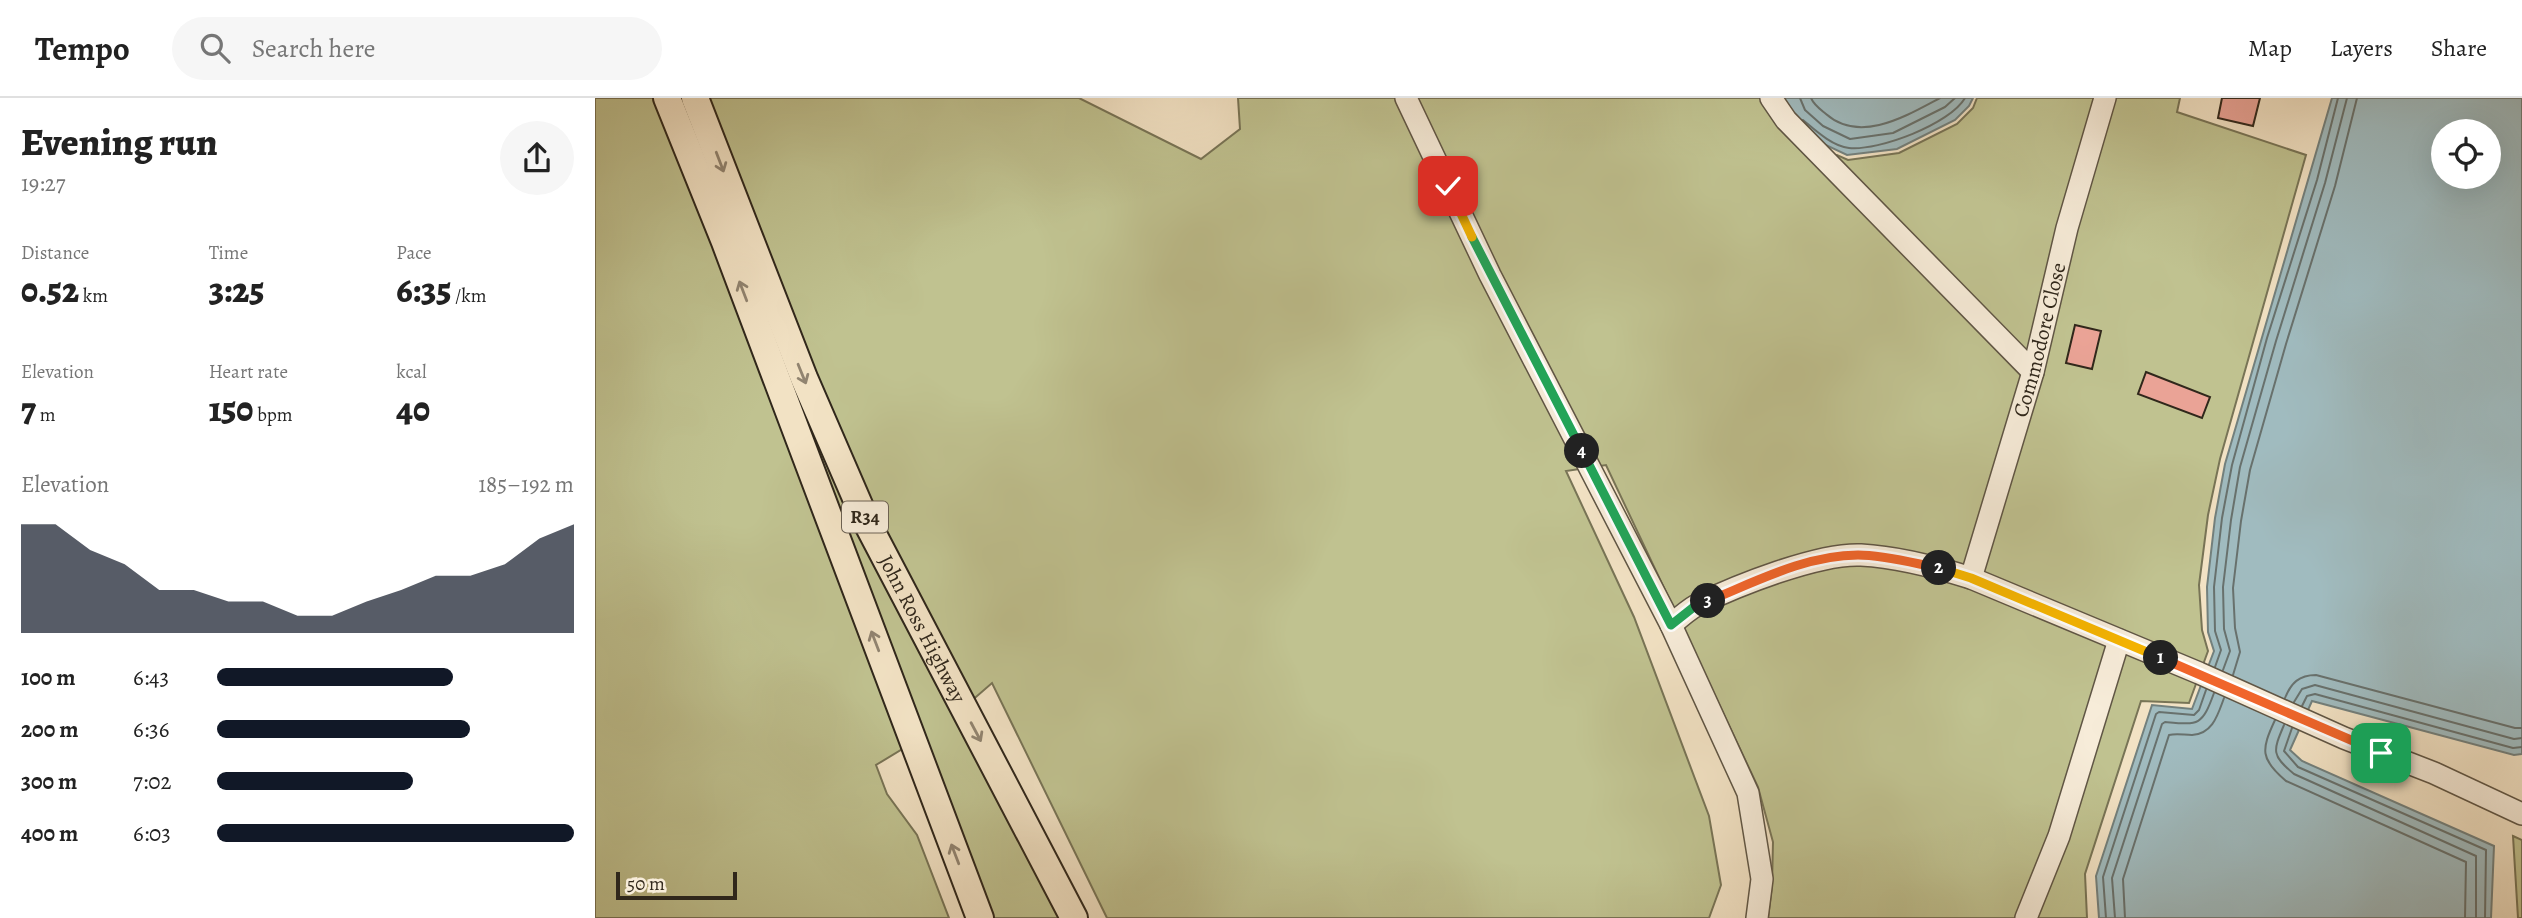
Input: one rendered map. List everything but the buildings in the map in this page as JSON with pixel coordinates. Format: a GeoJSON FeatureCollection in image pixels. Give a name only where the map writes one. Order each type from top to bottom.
{"type":"FeatureCollection","features":[{"type":"Feature","properties":{"kind":"main road","name":"John Ross Highway"},"geometry":{"type":"LineString","coordinates":[[667,98],[739,281],[979,918]]}},
{"type":"Feature","properties":{"kind":"main road","name":"John Ross Highway"},"geometry":{"type":"LineString","coordinates":[[695,98],[804,378],[866,521],[1075,918]]}},
{"type":"Feature","properties":{"kind":"street"},"geometry":{"type":"LineString","coordinates":[[1406,98],[1490,275],[1671,625],[1748,793],[1762,879],[1756,918]]}},
{"type":"Feature","properties":{"kind":"street"},"geometry":{"type":"LineString","coordinates":[[1771,98],[1786,120],[2033,372]]}},
{"type":"Feature","properties":{"kind":"street","name":"Commodore Close"},"geometry":{"type":"LineString","coordinates":[[1971,578],[2033,372],[2067,228],[2105,98]]}},
{"type":"Feature","properties":{"kind":"street"},"geometry":{"type":"LineString","coordinates":[[1671,625],[1695,606],[1779,572],[1827,558],[1860,555],[1938,568],[1971,578],[2199,673],[2344,738],[2434,773],[2522,814]]}},
{"type":"Feature","properties":{"kind":"street"},"geometry":{"type":"LineString","coordinates":[[2026,918],[2059,836],[2119,640]]}},
{"type":"Feature","properties":{"kind":"green space"},"geometry":{"type":"Polygon","coordinates":[[[595,98],[1079,98],[1201,159],[1240,129],[1238,98],[1765,98],[1830,158],[1837,155],[1848,160],[1899,153],[1957,124],[1973,108],[1977,98],[2180,98],[2177,112],[2306,155],[2220,459],[2208,515],[2199,585],[2202,630],[2208,651],[2189,703],[2141,701],[2085,874],[2087,918],[1768,918],[1773,842],[1758,787],[1606,465],[1566,471],[1634,617],[1709,816],[1721,885],[1709,918],[1107,918],[992,683],[954,716],[1060,918],[994,918],[924,736],[876,765],[887,794],[917,835],[949,918],[595,918],[595,98]]]}},
{"type":"Feature","properties":{"kind":"green space"},"geometry":{"type":"Polygon","coordinates":[[[2513,836],[2522,840],[2522,918],[2518,918],[2513,836]]]}},
{"type":"Feature","properties":{"kind":"water"},"geometry":{"type":"Polygon","coordinates":[[[1783,98],[1973,98],[1955,120],[1897,149],[1847,155],[1815,140],[1792,119],[1783,98]]]}},
{"type":"Feature","properties":{"kind":"water"},"geometry":{"type":"Polygon","coordinates":[[[2332,98],[2522,98],[2522,754],[2514,755],[2312,701],[2290,750],[2302,761],[2494,846],[2491,918],[2099,918],[2096,876],[2152,705],[2192,709],[2214,651],[2208,632],[2207,587],[2225,464],[2332,98]]]}},
{"type":"Feature","properties":{"kind":"route"},"geometry":{"type":"LineString","coordinates":[[1448,186],[1490,275],[1671,625],[1695,606],[1798,566],[1827,558],[1860,555],[1896,560],[1971,578],[2199,673],[2381,753]]}}]}
